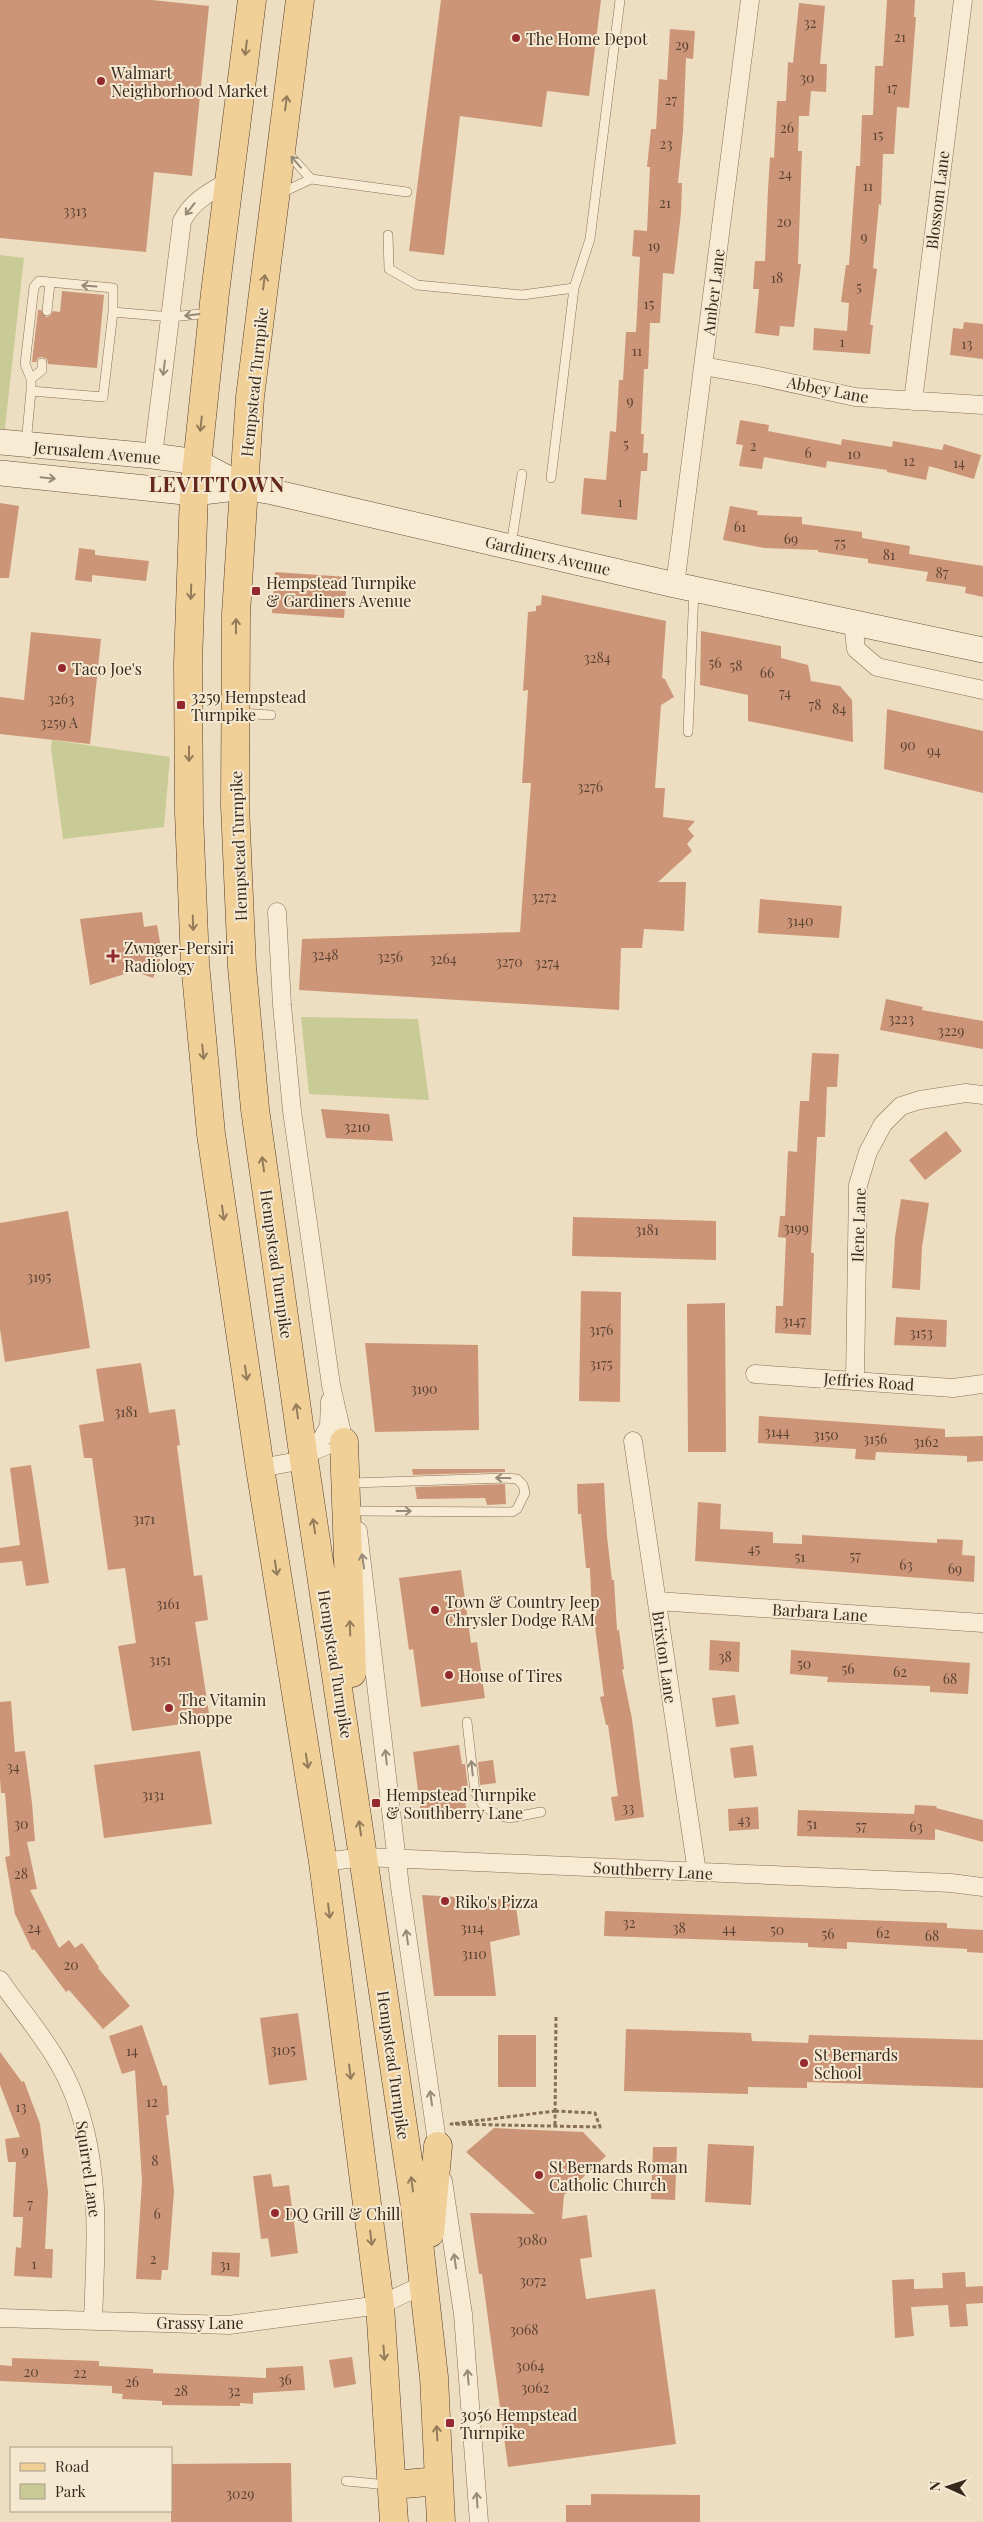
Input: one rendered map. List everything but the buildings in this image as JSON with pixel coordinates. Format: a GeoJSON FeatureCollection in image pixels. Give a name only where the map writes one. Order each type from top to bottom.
{"type":"FeatureCollection","features":[{"type":"Feature","properties":{"kind":"main road"},"geometry":{"type":"LineString","coordinates":[[252,0],[213,312],[194,493],[188,682],[189,813],[195,963],[211,1134],[260,1468],[323,1862],[380,2305],[394,2522]]}},
{"type":"Feature","properties":{"kind":"main road","name":"Hempstead Turnpike"},"geometry":{"type":"LineString","coordinates":[[300,0],[250,397],[236,614],[235,806],[238,870],[250,1060],[304,1460],[356,1799],[425,2284],[434,2377],[441,2522]]}},
{"type":"Feature","properties":{"kind":"main road","name":"Jerusalem Avenue"},"geometry":{"type":"LineString","coordinates":[[0,442],[25,446],[154,456],[197,462],[244,487]]}},
{"type":"Feature","properties":{"kind":"main road","name":"Jerusalem Avenue"},"geometry":{"type":"LineString","coordinates":[[0,473],[194,493],[244,487]]}},
{"type":"Feature","properties":{"kind":"main road","name":"Gardiners Avenue"},"geometry":{"type":"LineString","coordinates":[[244,487],[511,546],[684,587],[983,650]]}},
{"type":"Feature","properties":{"kind":"main road"},"geometry":{"type":"LineString","coordinates":[[344,1442],[356,1799]]}},
{"type":"Feature","properties":{"kind":"main road"},"geometry":{"type":"LineString","coordinates":[[425,2284],[438,2146]]}},
{"type":"Feature","properties":{"kind":"main road"},"geometry":{"type":"LineString","coordinates":[[393,2485],[439,2481]]}},
{"type":"Feature","properties":{"kind":"street","name":"Amber Lane"},"geometry":{"type":"LineString","coordinates":[[684,587],[703,366],[750,0]]}},
{"type":"Feature","properties":{"kind":"street","name":"Blossom Lane"},"geometry":{"type":"LineString","coordinates":[[913,401],[962,0]]}},
{"type":"Feature","properties":{"kind":"street"},"geometry":{"type":"LineString","coordinates":[[154,456],[182,221],[188,209],[198,199],[229,181]]}},
{"type":"Feature","properties":{"kind":"street","name":"Abbey Lane"},"geometry":{"type":"LineString","coordinates":[[703,366],[855,397],[983,405]]}},
{"type":"Feature","properties":{"kind":"street"},"geometry":{"type":"LineString","coordinates":[[853,622],[856,649],[877,667],[983,690]]}},
{"type":"Feature","properties":{"kind":"street","name":"Hempstead Turnpike"},"geometry":{"type":"LineString","coordinates":[[277,912],[292,1111],[331,1385],[352,1482],[369,1606],[397,1858],[463,2314],[479,2522]]}},
{"type":"Feature","properties":{"kind":"street","name":"Ilene Lane"},"geometry":{"type":"LineString","coordinates":[[855,1380],[858,1185],[868,1152],[883,1124],[901,1106],[920,1100],[966,1093],[983,1095]]}},
{"type":"Feature","properties":{"kind":"street","name":"Jeffries Road"},"geometry":{"type":"LineString","coordinates":[[755,1374],[953,1388],[983,1384]]}},
{"type":"Feature","properties":{"kind":"street"},"geometry":{"type":"LineString","coordinates":[[260,1468],[304,1460],[323,1437],[329,1426],[331,1385]]}},
{"type":"Feature","properties":{"kind":"street","name":"Brixton Lane"},"geometry":{"type":"LineString","coordinates":[[633,1441],[697,1872]]}},
{"type":"Feature","properties":{"kind":"street","name":"Barbara Lane"},"geometry":{"type":"LineString","coordinates":[[657,1601],[983,1623]]}},
{"type":"Feature","properties":{"kind":"street","name":"Southberry Lane"},"geometry":{"type":"LineString","coordinates":[[323,1862],[364,1857],[397,1858],[951,1883],[983,1887]]}},
{"type":"Feature","properties":{"kind":"street","name":"Squirrel Lane"},"geometry":{"type":"LineString","coordinates":[[0,1980],[59,2064],[82,2115],[92,2166],[97,2220],[93,2321]]}},
{"type":"Feature","properties":{"kind":"street","name":"Grassy Lane"},"geometry":{"type":"LineString","coordinates":[[0,2318],[229,2325],[380,2305],[425,2284]]}},
{"type":"Feature","properties":{"kind":"lane"},"geometry":{"type":"LineString","coordinates":[[551,478],[574,288],[590,239],[620,0]]}},
{"type":"Feature","properties":{"kind":"lane"},"geometry":{"type":"LineString","coordinates":[[281,145],[310,179]]}},
{"type":"Feature","properties":{"kind":"lane"},"geometry":{"type":"LineString","coordinates":[[274,197],[310,179],[407,192]]}},
{"type":"Feature","properties":{"kind":"lane"},"geometry":{"type":"LineString","coordinates":[[388,236],[389,269],[417,285],[522,295],[574,288]]}},
{"type":"Feature","properties":{"kind":"lane"},"geometry":{"type":"LineString","coordinates":[[25,446],[31,379],[25,364],[34,288],[38,281],[113,288],[113,312],[103,397],[31,391]]}},
{"type":"Feature","properties":{"kind":"lane"},"geometry":{"type":"LineString","coordinates":[[48,311],[50,283]]}},
{"type":"Feature","properties":{"kind":"lane"},"geometry":{"type":"LineString","coordinates":[[113,312],[171,317],[213,312]]}},
{"type":"Feature","properties":{"kind":"lane"},"geometry":{"type":"LineString","coordinates":[[31,379],[42,370],[42,363]]}},
{"type":"Feature","properties":{"kind":"lane"},"geometry":{"type":"LineString","coordinates":[[511,546],[522,474]]}},
{"type":"Feature","properties":{"kind":"lane"},"geometry":{"type":"LineString","coordinates":[[684,587],[688,732]]}},
{"type":"Feature","properties":{"kind":"lane"},"geometry":{"type":"LineString","coordinates":[[236,713],[271,715]]}},
{"type":"Feature","properties":{"kind":"lane"},"geometry":{"type":"LineString","coordinates":[[304,1460],[344,1442]]}},
{"type":"Feature","properties":{"kind":"lane"},"geometry":{"type":"LineString","coordinates":[[352,1482],[506,1478],[517,1479],[523,1485],[525,1493],[517,1509],[512,1512],[356,1511]]}},
{"type":"Feature","properties":{"kind":"lane"},"geometry":{"type":"LineString","coordinates":[[467,1722],[475,1792],[483,1805],[497,1815],[509,1818],[541,1812]]}},
{"type":"Feature","properties":{"kind":"lane"},"geometry":{"type":"LineString","coordinates":[[346,2481],[393,2485]]}},
{"type":"Feature","properties":{"kind":"path"},"geometry":{"type":"LineString","coordinates":[[555,2126],[556,2015]]}},
{"type":"Feature","properties":{"kind":"path"},"geometry":{"type":"LineString","coordinates":[[555,2111],[595,2113],[600,2127],[451,2124],[555,2111]]}},
{"type":"Feature","properties":{"kind":"green space"},"geometry":{"type":"Polygon","coordinates":[[[0,255],[24,258],[4,436],[0,436],[0,255]]]}},
{"type":"Feature","properties":{"kind":"green space"},"geometry":{"type":"Polygon","coordinates":[[[52,740],[170,757],[164,827],[63,839],[51,748],[52,740]]]}},
{"type":"Feature","properties":{"kind":"green space"},"geometry":{"type":"Polygon","coordinates":[[[301,1017],[418,1019],[429,1100],[309,1094],[301,1017]]]}},
{"type":"Feature","properties":{"kind":"place","name":"The Home Depot"},"geometry":{"type":"Point","coordinates":[516,38]}},
{"type":"Feature","properties":{"kind":"place","name":"Walmart Neighborhood Market"},"geometry":{"type":"Point","coordinates":[101,81]}},
{"type":"Feature","properties":{"kind":"place","name":"Hempstead Turnpike & Gardiners Avenue"},"geometry":{"type":"Point","coordinates":[256,591]}},
{"type":"Feature","properties":{"kind":"place","name":"Taco Joe's"},"geometry":{"type":"Point","coordinates":[62,668]}},
{"type":"Feature","properties":{"kind":"place","name":"3259 Hempstead Turnpike"},"geometry":{"type":"Point","coordinates":[181,705]}},
{"type":"Feature","properties":{"kind":"place","name":"Zwnger-Persiri Radiology"},"geometry":{"type":"Point","coordinates":[113,956]}},
{"type":"Feature","properties":{"kind":"place","name":"Town & Country Jeep Chrysler Dodge RAM"},"geometry":{"type":"Point","coordinates":[435,1610]}},
{"type":"Feature","properties":{"kind":"place","name":"House of Tires"},"geometry":{"type":"Point","coordinates":[449,1675]}},
{"type":"Feature","properties":{"kind":"place","name":"The Vitamin Shoppe"},"geometry":{"type":"Point","coordinates":[169,1708]}},
{"type":"Feature","properties":{"kind":"place","name":"Hempstead Turnpike & Southberry Lane"},"geometry":{"type":"Point","coordinates":[376,1803]}},
{"type":"Feature","properties":{"kind":"place","name":"Riko's Pizza"},"geometry":{"type":"Point","coordinates":[445,1901]}},
{"type":"Feature","properties":{"kind":"place","name":"St Bernards School"},"geometry":{"type":"Point","coordinates":[804,2063]}},
{"type":"Feature","properties":{"kind":"place","name":"St Bernards Roman Catholic Church"},"geometry":{"type":"Point","coordinates":[539,2175]}},
{"type":"Feature","properties":{"kind":"place","name":"DQ Grill & Chill"},"geometry":{"type":"Point","coordinates":[275,2213]}},
{"type":"Feature","properties":{"kind":"place","name":"3056 Hempstead Turnpike"},"geometry":{"type":"Point","coordinates":[450,2423]}},
{"type":"Feature","properties":{"kind":"district","name":"LEVITTOWN"},"geometry":{"type":"Point","coordinates":[217,483]}}]}
